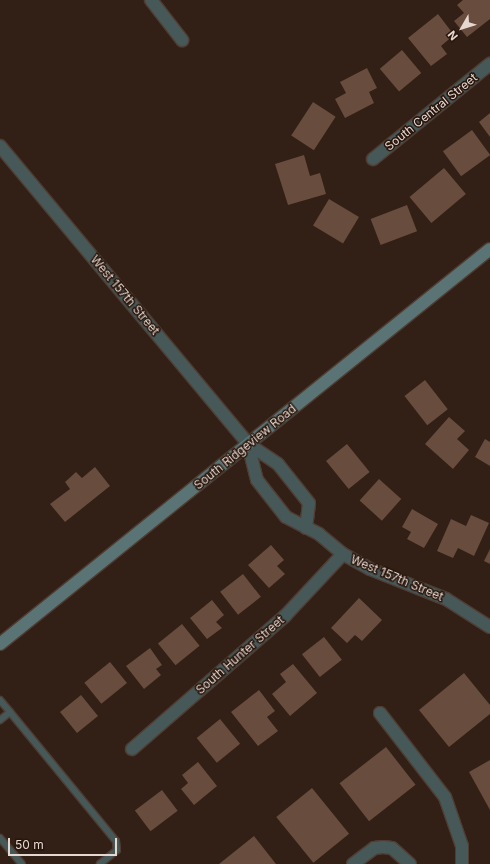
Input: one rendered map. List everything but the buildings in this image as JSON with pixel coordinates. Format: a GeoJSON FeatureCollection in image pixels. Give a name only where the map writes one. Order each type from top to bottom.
{"type":"FeatureCollection","features":[{"type":"Feature","properties":{"kind":"main road","name":"South Ridgeview Road"},"geometry":{"type":"LineString","coordinates":[[0,644],[490,249]]}},
{"type":"Feature","properties":{"kind":"street"},"geometry":{"type":"LineString","coordinates":[[151,0],[182,40]]}},
{"type":"Feature","properties":{"kind":"street","name":"South Central Street"},"geometry":{"type":"LineString","coordinates":[[373,159],[490,64]]}},
{"type":"Feature","properties":{"kind":"street","name":"West 157th Street"},"geometry":{"type":"LineString","coordinates":[[0,146],[248,444],[278,464],[309,503],[306,528]]}},
{"type":"Feature","properties":{"kind":"street","name":"West 157th Street"},"geometry":{"type":"LineString","coordinates":[[248,444],[257,480],[286,518],[319,534],[343,554],[370,569],[446,600],[490,626]]}},
{"type":"Feature","properties":{"kind":"street","name":"South Hunter Street"},"geometry":{"type":"LineString","coordinates":[[132,749],[285,616],[343,554]]}},
{"type":"Feature","properties":{"kind":"street"},"geometry":{"type":"LineString","coordinates":[[380,713],[445,796],[462,846],[462,864]]}},
{"type":"Feature","properties":{"kind":"street"},"geometry":{"type":"LineString","coordinates":[[353,864],[374,848],[383,846],[392,848],[410,864]]}},
{"type":"Feature","properties":{"kind":"lane"},"geometry":{"type":"LineString","coordinates":[[0,700],[116,841],[117,850],[100,864]]}},
{"type":"Feature","properties":{"kind":"lane"},"geometry":{"type":"LineString","coordinates":[[0,720],[10,712]]}},
{"type":"Feature","properties":{"kind":"lane"},"geometry":{"type":"LineString","coordinates":[[0,838],[22,864]]}}]}
